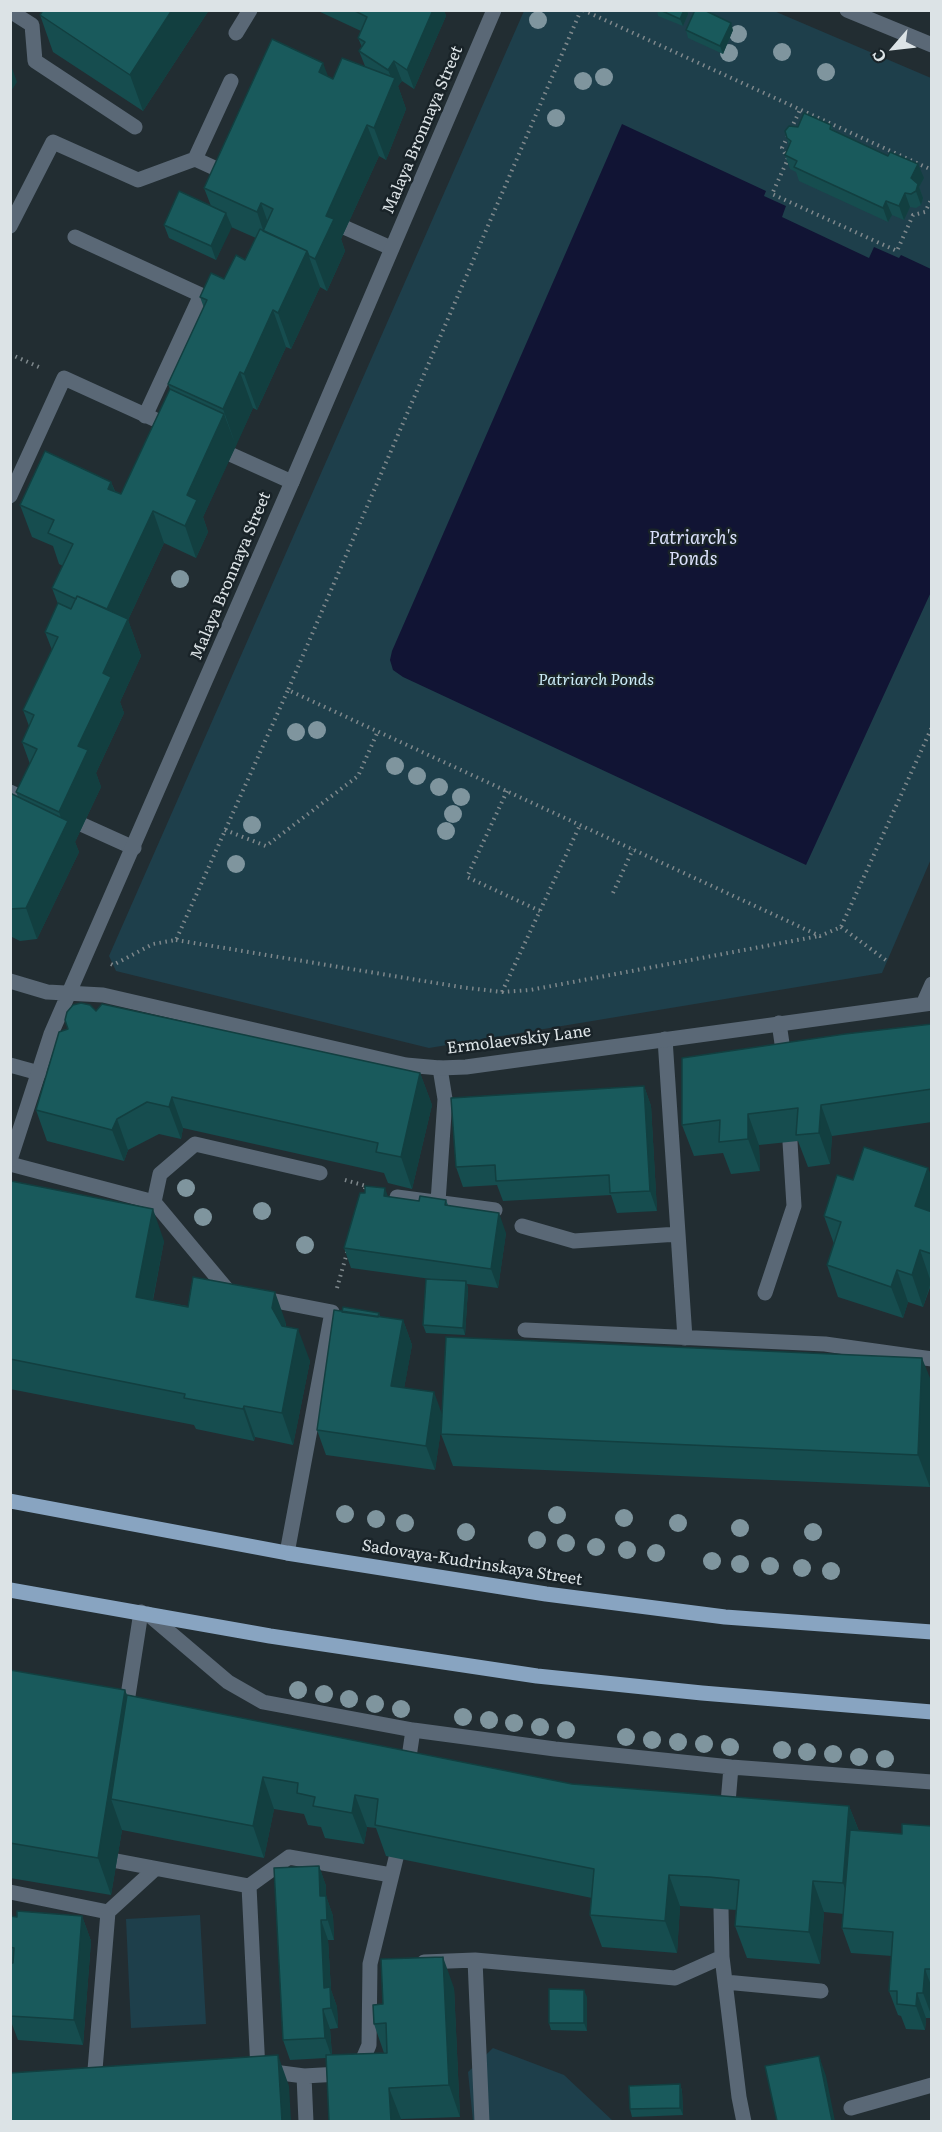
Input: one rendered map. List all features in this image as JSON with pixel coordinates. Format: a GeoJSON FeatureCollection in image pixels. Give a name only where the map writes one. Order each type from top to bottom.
{"type":"FeatureCollection","features":[{"type":"Feature","properties":{"kind":"main road","name":"Sadovaya-Kudrinskaya Street"},"geometry":{"type":"LineString","coordinates":[[10,1501],[287,1553],[546,1594],[725,1617],[932,1632]]}},
{"type":"Feature","properties":{"kind":"main road"},"geometry":{"type":"LineString","coordinates":[[10,1590],[270,1636],[537,1676],[702,1693],[932,1712]]}},
{"type":"Feature","properties":{"kind":"street"},"geometry":{"type":"LineString","coordinates":[[236,33],[250,10]]}},
{"type":"Feature","properties":{"kind":"street","name":"Malaya Bronnaya Street"},"geometry":{"type":"LineString","coordinates":[[10,1162],[51,1034],[134,848],[494,10]]}},
{"type":"Feature","properties":{"kind":"street"},"geometry":{"type":"LineString","coordinates":[[847,10],[932,45]]}},
{"type":"Feature","properties":{"kind":"street"},"geometry":{"type":"LineString","coordinates":[[10,11],[32,25],[35,61],[135,127]]}},
{"type":"Feature","properties":{"kind":"street"},"geometry":{"type":"LineString","coordinates":[[195,159],[231,81]]}},
{"type":"Feature","properties":{"kind":"street"},"geometry":{"type":"LineString","coordinates":[[12,218],[53,142],[138,180],[195,159],[235,177]]}},
{"type":"Feature","properties":{"kind":"street"},"geometry":{"type":"LineString","coordinates":[[346,228],[391,249]]}},
{"type":"Feature","properties":{"kind":"street"},"geometry":{"type":"LineString","coordinates":[[75,237],[201,295],[145,416]]}},
{"type":"Feature","properties":{"kind":"street"},"geometry":{"type":"LineString","coordinates":[[10,496],[64,378],[167,425]]}},
{"type":"Feature","properties":{"kind":"street"},"geometry":{"type":"LineString","coordinates":[[232,455],[292,482]]}},
{"type":"Feature","properties":{"kind":"street"},"geometry":{"type":"LineString","coordinates":[[10,792],[40,806]]}},
{"type":"Feature","properties":{"kind":"street"},"geometry":{"type":"LineString","coordinates":[[83,825],[134,848]]}},
{"type":"Feature","properties":{"kind":"street","name":"Ermolaevskiy Lane"},"geometry":{"type":"LineString","coordinates":[[10,981],[47,992],[103,995],[406,1065],[440,1068],[477,1065],[928,1003]]}},
{"type":"Feature","properties":{"kind":"street"},"geometry":{"type":"LineString","coordinates":[[928,1003],[932,984]]}},
{"type":"Feature","properties":{"kind":"street"},"geometry":{"type":"LineString","coordinates":[[779,1023],[786,1076]]}},
{"type":"Feature","properties":{"kind":"street"},"geometry":{"type":"LineString","coordinates":[[664,1039],[685,1338]]}},
{"type":"Feature","properties":{"kind":"street"},"geometry":{"type":"LineString","coordinates":[[10,1065],[39,1073]]}},
{"type":"Feature","properties":{"kind":"street"},"geometry":{"type":"LineString","coordinates":[[438,1202],[445,1098],[440,1068]]}},
{"type":"Feature","properties":{"kind":"street"},"geometry":{"type":"LineString","coordinates":[[765,1293],[794,1206],[790,1142]]}},
{"type":"Feature","properties":{"kind":"street"},"geometry":{"type":"LineString","coordinates":[[154,1202],[160,1174],[195,1144],[320,1173]]}},
{"type":"Feature","properties":{"kind":"street"},"geometry":{"type":"LineString","coordinates":[[10,1162],[154,1202],[230,1293],[332,1312],[287,1553]]}},
{"type":"Feature","properties":{"kind":"street"},"geometry":{"type":"LineString","coordinates":[[397,1197],[495,1210]]}},
{"type":"Feature","properties":{"kind":"street"},"geometry":{"type":"LineString","coordinates":[[522,1226],[574,1241],[678,1234]]}},
{"type":"Feature","properties":{"kind":"street"},"geometry":{"type":"LineString","coordinates":[[525,1330],[825,1344],[932,1359]]}},
{"type":"Feature","properties":{"kind":"street"},"geometry":{"type":"LineString","coordinates":[[123,1724],[145,1613],[228,1682],[263,1702],[413,1730],[555,1749],[731,1767],[932,1782]]}},
{"type":"Feature","properties":{"kind":"street"},"geometry":{"type":"LineString","coordinates":[[406,1780],[413,1730]]}},
{"type":"Feature","properties":{"kind":"street"},"geometry":{"type":"LineString","coordinates":[[726,1826],[731,1767]]}},
{"type":"Feature","properties":{"kind":"street"},"geometry":{"type":"LineString","coordinates":[[117,1861],[249,1886],[289,1857],[391,1875]]}},
{"type":"Feature","properties":{"kind":"street"},"geometry":{"type":"LineString","coordinates":[[249,1886],[252,2072],[273,2070],[304,2076],[357,2073],[369,2045],[376,1964],[396,1858]]}},
{"type":"Feature","properties":{"kind":"street"},"geometry":{"type":"LineString","coordinates":[[10,1892],[101,1911],[155,1869]]}},
{"type":"Feature","properties":{"kind":"street"},"geometry":{"type":"LineString","coordinates":[[82,2092],[81,2083],[100,2082],[101,1911],[97,1892]]}},
{"type":"Feature","properties":{"kind":"street"},"geometry":{"type":"LineString","coordinates":[[721,1909],[722,1957],[744,2121]]}},
{"type":"Feature","properties":{"kind":"street"},"geometry":{"type":"LineString","coordinates":[[405,1962],[475,1960],[675,1978],[722,1957]]}},
{"type":"Feature","properties":{"kind":"street"},"geometry":{"type":"LineString","coordinates":[[475,1960],[482,2121]]}},
{"type":"Feature","properties":{"kind":"street"},"geometry":{"type":"LineString","coordinates":[[725,1982],[821,1991]]}},
{"type":"Feature","properties":{"kind":"street"},"geometry":{"type":"LineString","coordinates":[[304,2076],[306,2121]]}},
{"type":"Feature","properties":{"kind":"street"},"geometry":{"type":"LineString","coordinates":[[851,2108],[932,2085]]}},
{"type":"Feature","properties":{"kind":"path"},"geometry":{"type":"LineString","coordinates":[[176,940],[288,690],[582,10],[932,170]]}},
{"type":"Feature","properties":{"kind":"path"},"geometry":{"type":"LineString","coordinates":[[800,110],[782,148],[788,159],[772,194],[897,251],[913,215],[925,212],[932,198]]}},
{"type":"Feature","properties":{"kind":"path"},"geometry":{"type":"LineString","coordinates":[[288,690],[820,936]]}},
{"type":"Feature","properties":{"kind":"path"},"geometry":{"type":"LineString","coordinates":[[106,961],[113,965],[153,944],[176,940],[448,986],[502,992],[530,990],[820,936],[841,927],[932,727]]}},
{"type":"Feature","properties":{"kind":"path"},"geometry":{"type":"LineString","coordinates":[[225,830],[266,846],[358,776],[378,731]]}},
{"type":"Feature","properties":{"kind":"path"},"geometry":{"type":"LineString","coordinates":[[507,791],[467,877],[540,911]]}},
{"type":"Feature","properties":{"kind":"path"},"geometry":{"type":"LineString","coordinates":[[502,992],[580,825]]}},
{"type":"Feature","properties":{"kind":"path"},"geometry":{"type":"LineString","coordinates":[[613,893],[633,849]]}},
{"type":"Feature","properties":{"kind":"path"},"geometry":{"type":"LineString","coordinates":[[841,927],[887,961]]}},
{"type":"Feature","properties":{"kind":"path"},"geometry":{"type":"LineString","coordinates":[[320,1173],[366,1186],[360,1207]]}},
{"type":"Feature","properties":{"kind":"path"},"geometry":{"type":"LineString","coordinates":[[332,1312],[351,1238]]}},
{"type":"Feature","properties":{"kind":"green space","name":"Patriarch Ponds"},"geometry":{"type":"Polygon","coordinates":[[[524,11],[774,11],[931,78],[931,859],[882,973],[429,1048],[116,971],[109,956],[524,11]]]}},
{"type":"Feature","properties":{"kind":"green space"},"geometry":{"type":"Polygon","coordinates":[[[200,1915],[206,2024],[131,2028],[126,1919],[200,1915]]]}},
{"type":"Feature","properties":{"kind":"green space"},"geometry":{"type":"Polygon","coordinates":[[[493,2048],[564,2075],[613,2121],[473,2121],[468,2072],[493,2048]]]}},
{"type":"Feature","properties":{"kind":"water","name":"Patriarch's Ponds"},"geometry":{"type":"Polygon","coordinates":[[[622,124],[766,191],[764,196],[786,206],[782,217],[869,258],[874,247],[899,258],[901,255],[931,269],[931,592],[806,865],[403,677],[393,670],[390,660],[622,124]]]}},
{"type":"Feature","properties":{"kind":"building"},"geometry":{"type":"Polygon","coordinates":[[[43,10],[172,10],[130,75],[40,15],[43,10]]]}},
{"type":"Feature","properties":{"kind":"building"},"geometry":{"type":"Polygon","coordinates":[[[353,10],[433,10],[407,70],[394,61],[388,70],[359,51],[365,42],[358,38],[367,17],[353,10]]]}},
{"type":"Feature","properties":{"kind":"building"},"geometry":{"type":"Polygon","coordinates":[[[660,10],[684,10],[680,19],[660,10]]]}},
{"type":"Feature","properties":{"kind":"building"},"geometry":{"type":"Polygon","coordinates":[[[695,10],[704,10],[731,23],[720,46],[686,30],[695,10]]]}},
{"type":"Feature","properties":{"kind":"building"},"geometry":{"type":"Polygon","coordinates":[[[272,39],[323,63],[319,72],[333,79],[342,58],[395,78],[374,128],[367,125],[326,216],[334,219],[315,259],[309,256],[307,251],[263,231],[273,209],[261,203],[257,212],[204,188],[272,39]]]}},
{"type":"Feature","properties":{"kind":"building"},"geometry":{"type":"Polygon","coordinates":[[[804,113],[831,125],[830,129],[888,156],[890,152],[918,164],[911,178],[918,184],[916,191],[911,194],[905,193],[899,206],[886,201],[883,208],[794,167],[797,161],[785,155],[791,141],[787,138],[785,131],[789,126],[798,127],[804,113]]]}},
{"type":"Feature","properties":{"kind":"building"},"geometry":{"type":"Polygon","coordinates":[[[179,191],[226,213],[211,246],[164,225],[179,191]]]}},
{"type":"Feature","properties":{"kind":"building"},"geometry":{"type":"Polygon","coordinates":[[[260,229],[307,251],[278,313],[273,310],[244,374],[240,372],[223,409],[168,384],[207,300],[200,297],[211,273],[224,279],[236,255],[245,260],[260,229]]]}},
{"type":"Feature","properties":{"kind":"building"},"geometry":{"type":"Polygon","coordinates":[[[170,389],[224,414],[187,495],[197,500],[185,526],[153,511],[107,609],[52,588],[73,544],[48,533],[54,520],[20,505],[45,451],[111,482],[108,489],[121,494],[170,389]]]}},
{"type":"Feature","properties":{"kind":"building"},"geometry":{"type":"Polygon","coordinates":[[[77,596],[128,619],[103,673],[111,677],[78,746],[88,750],[59,812],[16,792],[37,749],[22,742],[34,715],[23,710],[58,637],[45,632],[58,603],[71,609],[77,596]]]}},
{"type":"Feature","properties":{"kind":"building"},"geometry":{"type":"Polygon","coordinates":[[[10,793],[68,821],[26,908],[10,909],[10,793]]]}},
{"type":"Feature","properties":{"kind":"building"},"geometry":{"type":"Polygon","coordinates":[[[81,1003],[90,1005],[96,1011],[102,1004],[420,1073],[401,1157],[376,1152],[378,1143],[172,1097],[169,1107],[147,1102],[117,1119],[112,1130],[36,1110],[59,1032],[68,1029],[65,1020],[67,1012],[73,1005],[81,1003]]]}},
{"type":"Feature","properties":{"kind":"building"},"geometry":{"type":"Polygon","coordinates":[[[932,1024],[932,1089],[821,1105],[819,1133],[796,1135],[798,1108],[748,1114],[748,1139],[719,1142],[720,1120],[682,1125],[682,1058],[845,1034],[932,1024]]]}},
{"type":"Feature","properties":{"kind":"building"},"geometry":{"type":"Polygon","coordinates":[[[644,1086],[650,1191],[610,1193],[609,1175],[496,1181],[495,1165],[456,1167],[451,1098],[644,1086]]]}},
{"type":"Feature","properties":{"kind":"building"},"geometry":{"type":"Polygon","coordinates":[[[864,1147],[928,1168],[915,1206],[932,1212],[932,1254],[920,1250],[912,1275],[897,1270],[891,1287],[827,1265],[841,1222],[824,1216],[837,1175],[853,1180],[864,1147]]]}},
{"type":"Feature","properties":{"kind":"building"},"geometry":{"type":"Polygon","coordinates":[[[11,1181],[153,1209],[136,1297],[188,1307],[193,1277],[275,1292],[272,1308],[282,1326],[298,1329],[282,1413],[244,1406],[243,1409],[184,1398],[185,1394],[10,1359],[11,1181]]]}},
{"type":"Feature","properties":{"kind":"building"},"geometry":{"type":"Polygon","coordinates":[[[365,1186],[385,1188],[384,1196],[419,1201],[420,1196],[446,1200],[445,1205],[499,1213],[491,1269],[344,1248],[360,1193],[365,1193],[365,1186]]]}},
{"type":"Feature","properties":{"kind":"building"},"geometry":{"type":"Polygon","coordinates":[[[426,1279],[466,1281],[463,1328],[423,1325],[426,1279]]]}},
{"type":"Feature","properties":{"kind":"building"},"geometry":{"type":"Polygon","coordinates":[[[343,1307],[379,1313],[378,1317],[342,1312],[343,1307]]]}},
{"type":"Feature","properties":{"kind":"building"},"geometry":{"type":"Polygon","coordinates":[[[334,1310],[403,1320],[391,1386],[434,1392],[426,1446],[317,1430],[334,1310]]]}},
{"type":"Feature","properties":{"kind":"building"},"geometry":{"type":"Polygon","coordinates":[[[446,1337],[922,1358],[918,1455],[441,1434],[446,1337]]]}},
{"type":"Feature","properties":{"kind":"building"},"geometry":{"type":"Polygon","coordinates":[[[10,1670],[125,1690],[98,1858],[10,1843],[10,1670]]]}},
{"type":"Feature","properties":{"kind":"building"},"geometry":{"type":"Polygon","coordinates":[[[127,1695],[572,1784],[849,1806],[843,1883],[813,1881],[809,1932],[735,1926],[739,1880],[709,1877],[669,1875],[665,1921],[590,1915],[594,1869],[375,1825],[378,1799],[355,1795],[352,1813],[313,1806],[315,1797],[297,1793],[298,1783],[263,1777],[253,1826],[111,1799],[127,1695]]]}},
{"type":"Feature","properties":{"kind":"building"},"geometry":{"type":"Polygon","coordinates":[[[902,1824],[932,1826],[932,1969],[925,1969],[923,1993],[917,1993],[916,2006],[897,2004],[897,1991],[889,1991],[893,1932],[842,1928],[850,1830],[902,1834],[902,1824]]]}},
{"type":"Feature","properties":{"kind":"building"},"geometry":{"type":"Polygon","coordinates":[[[319,1866],[320,1896],[326,1896],[327,1920],[321,1920],[324,1988],[330,1987],[331,2008],[323,2009],[325,2038],[283,2040],[274,1868],[319,1866]]]}},
{"type":"Feature","properties":{"kind":"building"},"geometry":{"type":"Polygon","coordinates":[[[17,1911],[82,1916],[74,2020],[10,2016],[10,1963],[13,1963],[14,1948],[10,1947],[10,1916],[17,1917],[17,1911]]]}},
{"type":"Feature","properties":{"kind":"building"},"geometry":{"type":"Polygon","coordinates":[[[443,1957],[449,2085],[389,2088],[391,2121],[329,2121],[326,2055],[387,2053],[386,2023],[374,2024],[373,2005],[383,2004],[381,1959],[443,1957]]]}},
{"type":"Feature","properties":{"kind":"building"},"geometry":{"type":"Polygon","coordinates":[[[549,1989],[584,1990],[584,2023],[549,2023],[549,1989]]]}},
{"type":"Feature","properties":{"kind":"building"},"geometry":{"type":"Polygon","coordinates":[[[278,2055],[282,2121],[10,2121],[10,2073],[278,2055]]]}},
{"type":"Feature","properties":{"kind":"building"},"geometry":{"type":"Polygon","coordinates":[[[819,2056],[832,2121],[777,2121],[765,2066],[819,2056]]]}},
{"type":"Feature","properties":{"kind":"building"},"geometry":{"type":"Polygon","coordinates":[[[680,2084],[680,2108],[630,2109],[629,2086],[680,2084]]]}}]}
